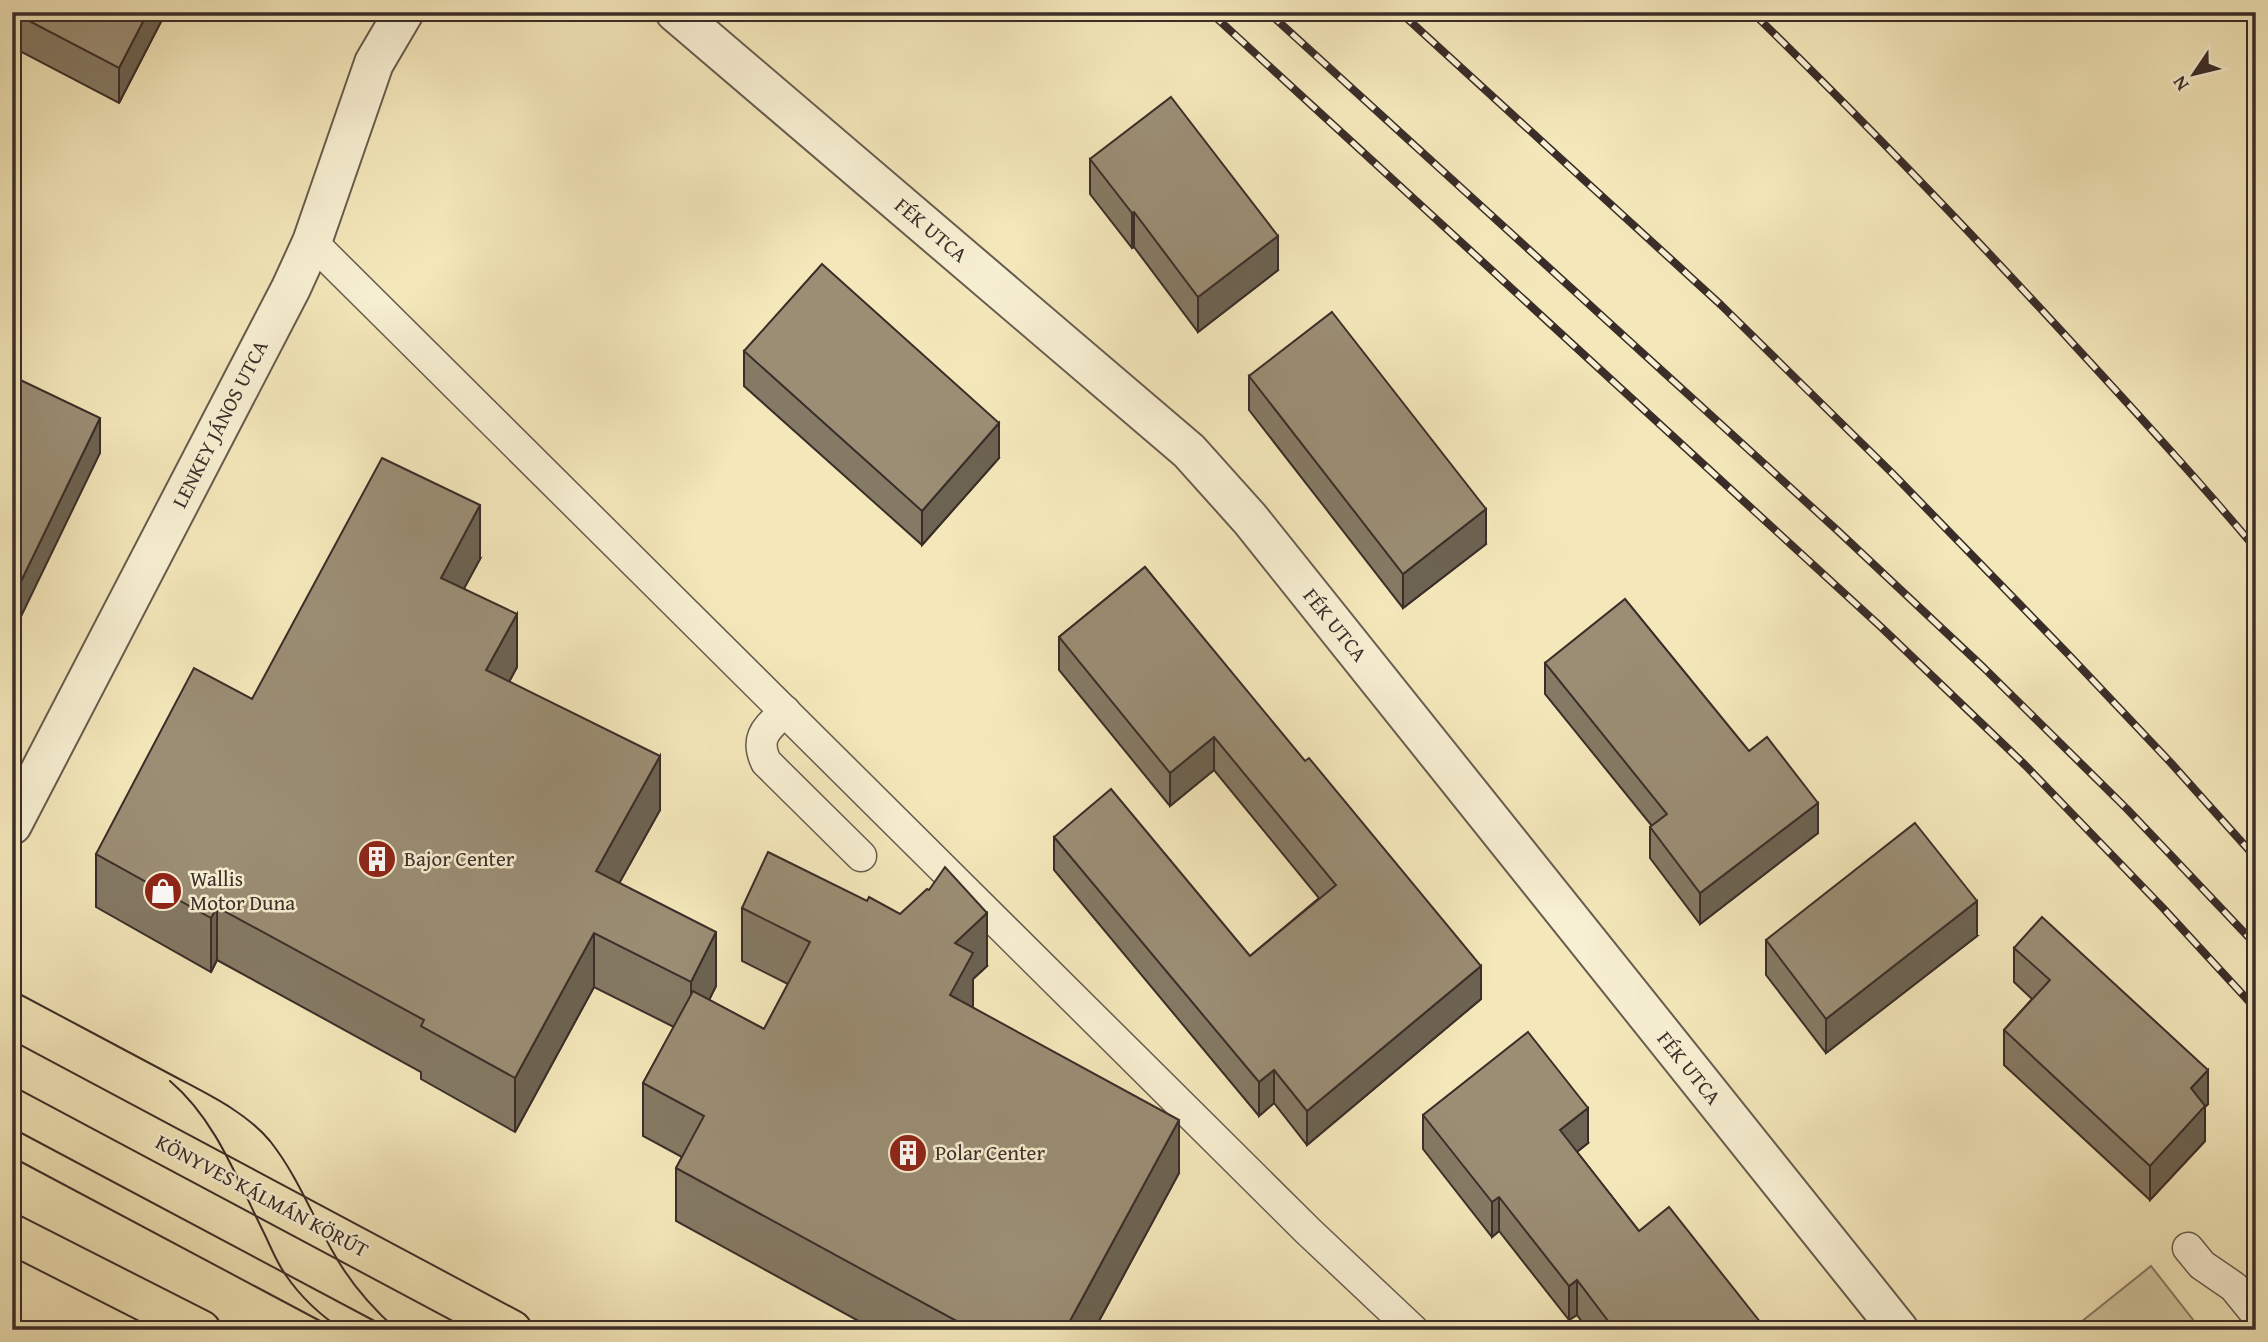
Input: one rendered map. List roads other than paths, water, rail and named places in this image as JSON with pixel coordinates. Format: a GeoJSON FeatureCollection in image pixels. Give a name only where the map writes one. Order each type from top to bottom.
{"type":"FeatureCollection","features":[{"type":"Feature","properties":{"kind":"main road","name":"KÖNYVES KÁLMÁN KÖRÚT"},"geometry":{"type":"LineString","coordinates":[[12,1063],[512,1330]]}},
{"type":"Feature","properties":{"kind":"main road"},"geometry":{"type":"LineString","coordinates":[[12,1234],[201,1330]]}},
{"type":"Feature","properties":{"kind":"street","name":"LENKEY JÁNOS UTCA"},"geometry":{"type":"LineString","coordinates":[[12,825],[291,288],[312,242],[374,63],[404,12]]}},
{"type":"Feature","properties":{"kind":"street","name":"FÉK UTCA"},"geometry":{"type":"LineString","coordinates":[[675,12],[1189,451],[1250,519],[1899,1330]]}},
{"type":"Feature","properties":{"kind":"lane"},"geometry":{"type":"LineString","coordinates":[[312,242],[1308,1231],[1413,1330]]}},
{"type":"Feature","properties":{"kind":"lane"},"geometry":{"type":"LineString","coordinates":[[785,711],[762,736],[760,744],[766,762],[861,856]]}},
{"type":"Feature","properties":{"kind":"lane"},"geometry":{"type":"LineString","coordinates":[[2188,1248],[2202,1265],[2234,1287],[2256,1314]]}},
{"type":"Feature","properties":{"kind":"tram line"},"geometry":{"type":"LineString","coordinates":[[12,990],[209,1095],[260,1130],[288,1167],[347,1274],[370,1303],[397,1330]]}},
{"type":"Feature","properties":{"kind":"tram line"},"geometry":{"type":"LineString","coordinates":[[170,1081],[213,1132],[285,1274],[311,1305],[343,1330]]}},
{"type":"Feature","properties":{"kind":"tram line"},"geometry":{"type":"LineString","coordinates":[[12,1128],[382,1325]]}},
{"type":"Feature","properties":{"kind":"tram line"},"geometry":{"type":"LineString","coordinates":[[12,1157],[324,1323]]}},
{"type":"Feature","properties":{"kind":"railway"},"geometry":{"type":"LineString","coordinates":[[1210,12],[1881,627],[2025,765],[2256,1009]]}},
{"type":"Feature","properties":{"kind":"railway"},"geometry":{"type":"LineString","coordinates":[[1268,12],[1838,531],[1984,668],[2127,809],[2256,945]]}},
{"type":"Feature","properties":{"kind":"railway"},"geometry":{"type":"LineString","coordinates":[[1400,12],[1721,305],[1892,473],[2068,654],[2256,858]]}},
{"type":"Feature","properties":{"kind":"railway"},"geometry":{"type":"LineString","coordinates":[[1752,12],[2005,270],[2173,453],[2256,549]]}},
{"type":"Feature","properties":{"kind":"place","name":"Bajor Center"},"geometry":{"type":"Point","coordinates":[377,859]}},
{"type":"Feature","properties":{"kind":"place","name":"Wallis Motor Duna"},"geometry":{"type":"Point","coordinates":[163,891]}},
{"type":"Feature","properties":{"kind":"place","name":"Polar Center"},"geometry":{"type":"Point","coordinates":[908,1153]}}]}
